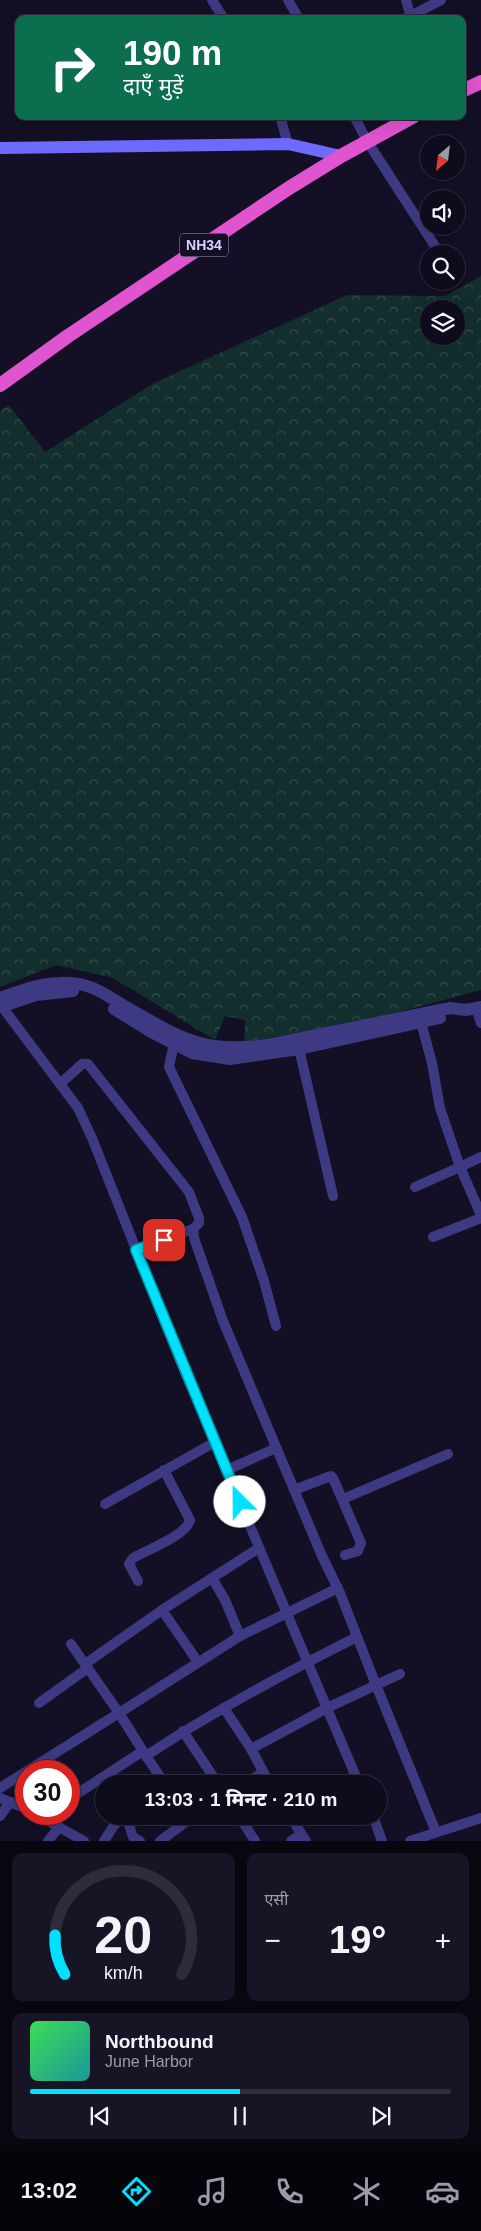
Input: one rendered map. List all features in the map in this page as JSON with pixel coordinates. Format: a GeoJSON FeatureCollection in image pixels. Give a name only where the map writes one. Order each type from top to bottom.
{"type":"FeatureCollection","features":[{"type":"Feature","properties":{"kind":"highway"},"geometry":{"type":"LineString","coordinates":[[466,89],[481,82]]}},
{"type":"Feature","properties":{"kind":"highway","name":"NH34"},"geometry":{"type":"LineString","coordinates":[[0,385],[68,336],[289,188],[341,156],[407,120]]}},
{"type":"Feature","properties":{"kind":"main road"},"geometry":{"type":"LineString","coordinates":[[0,148],[288,144],[341,156]]}},
{"type":"Feature","properties":{"kind":"street"},"geometry":{"type":"LineString","coordinates":[[212,0],[221,15]]}},
{"type":"Feature","properties":{"kind":"street"},"geometry":{"type":"LineString","coordinates":[[288,0],[297,15]]}},
{"type":"Feature","properties":{"kind":"street"},"geometry":{"type":"LineString","coordinates":[[406,0],[411,9],[409,15]]}},
{"type":"Feature","properties":{"kind":"street"},"geometry":{"type":"LineString","coordinates":[[412,15],[441,0]]}},
{"type":"Feature","properties":{"kind":"street"},"geometry":{"type":"LineString","coordinates":[[281,120],[288,144]]}},
{"type":"Feature","properties":{"kind":"street"},"geometry":{"type":"LineString","coordinates":[[356,120],[367,142],[434,245]]}},
{"type":"Feature","properties":{"kind":"street"},"geometry":{"type":"LineString","coordinates":[[355,1775],[215,1442],[92,1138],[78,1108],[1,1004],[25,988],[53,983],[77,984],[107,996],[174,1039],[225,1048],[298,1044],[420,1018],[450,1008],[474,1008],[481,1024]]}},
{"type":"Feature","properties":{"kind":"street"},"geometry":{"type":"LineString","coordinates":[[420,1018],[440,1108],[460,1167],[481,1217],[433,1237]]}},
{"type":"Feature","properties":{"kind":"street"},"geometry":{"type":"LineString","coordinates":[[174,1039],[169,1067],[242,1216],[264,1281],[276,1326]]}},
{"type":"Feature","properties":{"kind":"street"},"geometry":{"type":"LineString","coordinates":[[298,1044],[333,1196]]}},
{"type":"Feature","properties":{"kind":"street"},"geometry":{"type":"LineString","coordinates":[[60,1084],[82,1064],[88,1064],[189,1192],[199,1218],[199,1223],[193,1228],[136,1250]]}},
{"type":"Feature","properties":{"kind":"street"},"geometry":{"type":"LineString","coordinates":[[415,1186],[481,1157]]}},
{"type":"Feature","properties":{"kind":"street"},"geometry":{"type":"LineString","coordinates":[[193,1228],[194,1238],[223,1321],[294,1490],[338,1588],[436,1832]]}},
{"type":"Feature","properties":{"kind":"street"},"geometry":{"type":"LineString","coordinates":[[105,1504],[215,1442]]}},
{"type":"Feature","properties":{"kind":"street"},"geometry":{"type":"LineString","coordinates":[[227,1470],[276,1448]]}},
{"type":"Feature","properties":{"kind":"street"},"geometry":{"type":"LineString","coordinates":[[343,1499],[448,1454]]}},
{"type":"Feature","properties":{"kind":"street"},"geometry":{"type":"LineString","coordinates":[[138,1581],[130,1564],[133,1558],[181,1532],[189,1525],[190,1520],[164,1470]]}},
{"type":"Feature","properties":{"kind":"street"},"geometry":{"type":"LineString","coordinates":[[294,1490],[331,1476],[343,1499],[361,1544],[358,1551],[345,1555]]}},
{"type":"Feature","properties":{"kind":"street"},"geometry":{"type":"LineString","coordinates":[[39,1703],[162,1610],[259,1548]]}},
{"type":"Feature","properties":{"kind":"street"},"geometry":{"type":"LineString","coordinates":[[212,1578],[225,1600],[240,1636]]}},
{"type":"Feature","properties":{"kind":"street"},"geometry":{"type":"LineString","coordinates":[[0,1788],[240,1636],[338,1588]]}},
{"type":"Feature","properties":{"kind":"street"},"geometry":{"type":"LineString","coordinates":[[162,1610],[198,1662]]}},
{"type":"Feature","properties":{"kind":"street"},"geometry":{"type":"LineString","coordinates":[[80,1791],[183,1731],[357,1636]]}},
{"type":"Feature","properties":{"kind":"street"},"geometry":{"type":"LineString","coordinates":[[71,1644],[120,1713],[159,1775]]}},
{"type":"Feature","properties":{"kind":"street"},"geometry":{"type":"LineString","coordinates":[[251,1749],[327,1708],[400,1674]]}},
{"type":"Feature","properties":{"kind":"street"},"geometry":{"type":"LineString","coordinates":[[224,1708],[251,1749],[265,1775]]}},
{"type":"Feature","properties":{"kind":"street"},"geometry":{"type":"LineString","coordinates":[[183,1731],[212,1775]]}},
{"type":"Feature","properties":{"kind":"street"},"geometry":{"type":"LineString","coordinates":[[258,1775],[263,1772]]}},
{"type":"Feature","properties":{"kind":"street"},"geometry":{"type":"LineString","coordinates":[[0,1816],[5,1800]]}},
{"type":"Feature","properties":{"kind":"street"},"geometry":{"type":"LineString","coordinates":[[410,1841],[481,1818]]}},
{"type":"Feature","properties":{"kind":"street"},"geometry":{"type":"LineString","coordinates":[[56,1825],[84,1841]]}},
{"type":"Feature","properties":{"kind":"street"},"geometry":{"type":"LineString","coordinates":[[104,1841],[115,1825]]}},
{"type":"Feature","properties":{"kind":"street"},"geometry":{"type":"LineString","coordinates":[[128,1825],[133,1837],[140,1841]]}},
{"type":"Feature","properties":{"kind":"street"},"geometry":{"type":"LineString","coordinates":[[160,1841],[181,1825]]}},
{"type":"Feature","properties":{"kind":"street"},"geometry":{"type":"LineString","coordinates":[[245,1825],[255,1841]]}},
{"type":"Feature","properties":{"kind":"street"},"geometry":{"type":"LineString","coordinates":[[291,1841],[304,1838],[296,1825]]}},
{"type":"Feature","properties":{"kind":"street"},"geometry":{"type":"LineString","coordinates":[[376,1825],[382,1841]]}},
{"type":"Feature","properties":{"kind":"street"},"geometry":{"type":"LineString","coordinates":[[48,1841],[59,1827]]}},
{"type":"Feature","properties":{"kind":"green space"},"geometry":{"type":"Polygon","coordinates":[[[481,276],[481,990],[354,1024],[244,1042],[245,1020],[225,1016],[215,1040],[113,978],[56,965],[0,987],[0,411],[9,405],[45,452],[152,384],[347,295],[445,296],[456,290],[465,290],[465,285],[481,276]]]}},
{"type":"Feature","properties":{"kind":"route"},"geometry":{"type":"LineString","coordinates":[[164,1240],[136,1250],[240,1502]]}}]}
